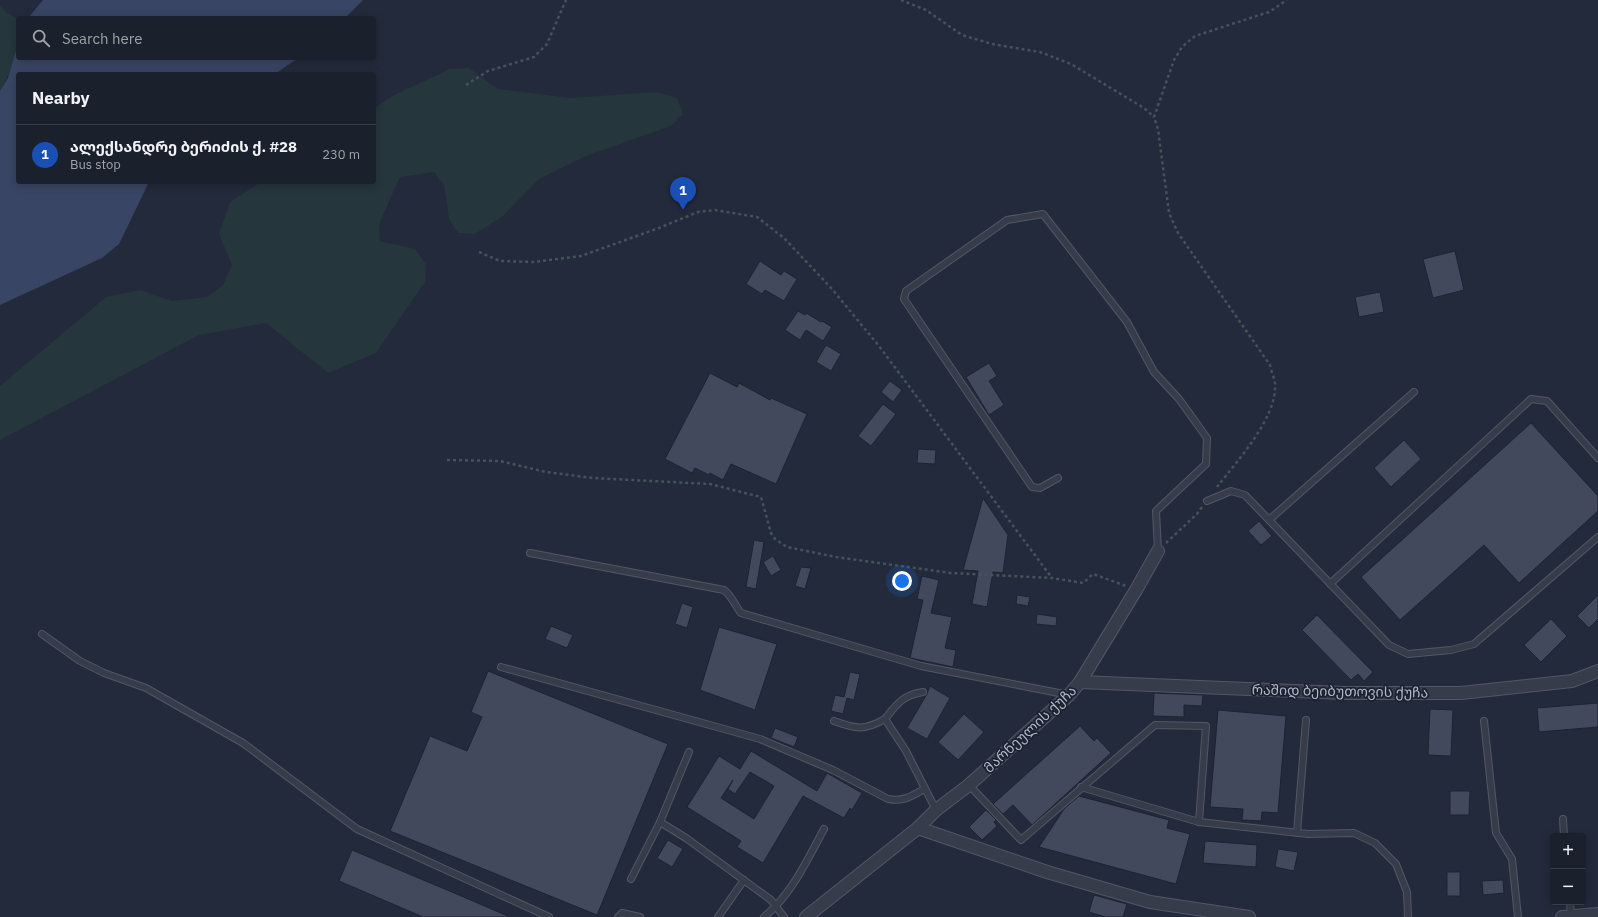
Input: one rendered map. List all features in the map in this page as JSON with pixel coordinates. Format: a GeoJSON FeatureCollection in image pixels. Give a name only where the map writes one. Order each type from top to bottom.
{"type":"FeatureCollection","features":[{"type":"Feature","properties":{"kind":"street","name":"მარნეულის ქუჩა"},"geometry":{"type":"LineString","coordinates":[[806,917],[918,828],[936,810],[969,785],[1069,696],[1080,682],[1158,551]]}},
{"type":"Feature","properties":{"kind":"street","name":"რაშიდ ბეიბუთოვის ქუჩა"},"geometry":{"type":"LineString","coordinates":[[1080,682],[1344,693],[1461,693],[1572,681],[1598,671]]}},
{"type":"Feature","properties":{"kind":"street"},"geometry":{"type":"LineString","coordinates":[[918,828],[1047,872],[1150,902],[1249,917]]}},
{"type":"Feature","properties":{"kind":"street"},"geometry":{"type":"LineString","coordinates":[[1567,917],[1598,914]]}},
{"type":"Feature","properties":{"kind":"lane"},"geometry":{"type":"LineString","coordinates":[[1058,478],[1040,488],[1032,487],[904,299],[906,290],[1007,220],[1043,214],[1126,322],[1154,372],[1179,399],[1206,438],[1206,464],[1156,511],[1158,551]]}},
{"type":"Feature","properties":{"kind":"lane"},"geometry":{"type":"LineString","coordinates":[[1269,520],[1414,392]]}},
{"type":"Feature","properties":{"kind":"lane"},"geometry":{"type":"LineString","coordinates":[[1330,584],[1531,399],[1547,401],[1598,458]]}},
{"type":"Feature","properties":{"kind":"lane"},"geometry":{"type":"LineString","coordinates":[[1207,501],[1231,492],[1245,495],[1389,645],[1408,654],[1451,650],[1474,644],[1598,537]]}},
{"type":"Feature","properties":{"kind":"lane"},"geometry":{"type":"LineString","coordinates":[[530,553],[724,590],[730,594],[735,606],[741,613],[921,666],[1069,696]]}},
{"type":"Feature","properties":{"kind":"lane"},"geometry":{"type":"LineString","coordinates":[[42,634],[80,661],[104,673],[146,688],[243,743],[357,829],[549,917]]}},
{"type":"Feature","properties":{"kind":"lane"},"geometry":{"type":"LineString","coordinates":[[501,667],[760,739],[834,770],[888,799],[896,800],[910,798],[924,789]]}},
{"type":"Feature","properties":{"kind":"lane"},"geometry":{"type":"LineString","coordinates":[[834,721],[854,728],[873,726],[884,719],[900,700],[912,694],[923,692]]}},
{"type":"Feature","properties":{"kind":"lane"},"geometry":{"type":"LineString","coordinates":[[884,719],[906,751],[936,810]]}},
{"type":"Feature","properties":{"kind":"lane"},"geometry":{"type":"LineString","coordinates":[[1297,833],[1306,720]]}},
{"type":"Feature","properties":{"kind":"lane"},"geometry":{"type":"LineString","coordinates":[[1484,721],[1496,834],[1512,859],[1518,917]]}},
{"type":"Feature","properties":{"kind":"lane"},"geometry":{"type":"LineString","coordinates":[[969,785],[1020,840],[1155,725],[1206,726],[1200,822]]}},
{"type":"Feature","properties":{"kind":"lane"},"geometry":{"type":"LineString","coordinates":[[631,880],[660,822],[689,752]]}},
{"type":"Feature","properties":{"kind":"lane"},"geometry":{"type":"LineString","coordinates":[[1081,787],[1200,822],[1308,834],[1354,833],[1375,843],[1396,864],[1407,892],[1408,917]]}},
{"type":"Feature","properties":{"kind":"lane"},"geometry":{"type":"LineString","coordinates":[[1563,819],[1564,833]]}},
{"type":"Feature","properties":{"kind":"lane"},"geometry":{"type":"LineString","coordinates":[[660,822],[686,838],[771,900],[784,917]]}},
{"type":"Feature","properties":{"kind":"lane"},"geometry":{"type":"LineString","coordinates":[[764,917],[776,907],[790,890],[824,829]]}},
{"type":"Feature","properties":{"kind":"lane"},"geometry":{"type":"LineString","coordinates":[[718,917],[744,880]]}},
{"type":"Feature","properties":{"kind":"lane"},"geometry":{"type":"LineString","coordinates":[[1567,917],[1569,905]]}},
{"type":"Feature","properties":{"kind":"lane"},"geometry":{"type":"LineString","coordinates":[[618,917],[622,913],[640,917]]}},
{"type":"Feature","properties":{"kind":"path"},"geometry":{"type":"LineString","coordinates":[[466,85],[488,71],[534,57],[547,44],[566,0]]}},
{"type":"Feature","properties":{"kind":"path"},"geometry":{"type":"LineString","coordinates":[[901,0],[926,10],[962,35],[992,44],[1040,52],[1071,64],[1144,108],[1154,117],[1158,129],[1169,213],[1178,233],[1270,365],[1275,383],[1273,401],[1263,427],[1197,514],[1158,551]]}},
{"type":"Feature","properties":{"kind":"path"},"geometry":{"type":"LineString","coordinates":[[1154,117],[1174,60],[1182,47],[1195,36],[1269,12],[1287,0]]}},
{"type":"Feature","properties":{"kind":"path"},"geometry":{"type":"LineString","coordinates":[[479,252],[500,261],[542,261],[581,256],[659,228],[698,212],[715,210],[757,216],[789,244],[832,289],[879,346],[1052,578]]}},
{"type":"Feature","properties":{"kind":"path"},"geometry":{"type":"LineString","coordinates":[[447,460],[500,461],[546,472],[593,478],[710,484],[761,497],[771,533],[775,539],[787,547],[836,557],[951,573],[1052,578],[1083,582],[1093,574],[1136,590]]}},
{"type":"Feature","properties":{"kind":"shaded area"},"geometry":{"type":"Polygon","coordinates":[[[0,5],[7,13],[16,18],[16,48],[9,74],[0,91],[0,5]]]}},
{"type":"Feature","properties":{"kind":"shaded area"},"geometry":{"type":"Polygon","coordinates":[[[469,68],[498,89],[570,98],[656,92],[677,98],[683,114],[671,126],[586,156],[539,179],[503,216],[475,234],[458,233],[449,219],[444,185],[434,172],[400,177],[379,224],[380,241],[415,249],[426,264],[425,282],[376,353],[328,373],[266,323],[199,335],[0,440],[0,386],[106,297],[140,290],[172,301],[207,297],[223,285],[232,265],[219,234],[230,202],[258,184],[376,184],[376,107],[394,95],[450,69],[469,68]]]}},
{"type":"Feature","properties":{"kind":"water"},"geometry":{"type":"Polygon","coordinates":[[[43,0],[363,0],[347,16],[30,16],[43,0]]]}},
{"type":"Feature","properties":{"kind":"water"},"geometry":{"type":"Polygon","coordinates":[[[16,50],[16,60],[295,60],[278,72],[16,72],[16,184],[148,184],[119,244],[102,258],[0,305],[0,91],[8,78],[16,50]]]}},
{"type":"Feature","properties":{"kind":"building"},"geometry":{"type":"Polygon","coordinates":[[[1455,251],[1464,290],[1433,298],[1423,259],[1455,251]]]}},
{"type":"Feature","properties":{"kind":"building"},"geometry":{"type":"Polygon","coordinates":[[[760,261],[781,275],[784,271],[797,279],[784,301],[765,290],[762,294],[746,284],[760,261]]]}},
{"type":"Feature","properties":{"kind":"building"},"geometry":{"type":"Polygon","coordinates":[[[1380,292],[1384,312],[1359,317],[1355,297],[1380,292]]]}},
{"type":"Feature","properties":{"kind":"building"},"geometry":{"type":"Polygon","coordinates":[[[798,311],[805,315],[806,313],[832,327],[823,341],[806,330],[800,340],[785,330],[798,311]]]}},
{"type":"Feature","properties":{"kind":"building"},"geometry":{"type":"Polygon","coordinates":[[[826,345],[841,354],[831,371],[816,362],[826,345]]]}},
{"type":"Feature","properties":{"kind":"building"},"geometry":{"type":"Polygon","coordinates":[[[989,363],[997,376],[989,381],[1004,405],[989,415],[966,377],[989,363]]]}},
{"type":"Feature","properties":{"kind":"building"},"geometry":{"type":"Polygon","coordinates":[[[710,373],[737,387],[739,383],[770,400],[771,398],[807,414],[776,484],[731,464],[723,480],[710,473],[709,475],[695,468],[692,473],[665,459],[710,373]]]}},
{"type":"Feature","properties":{"kind":"building"},"geometry":{"type":"Polygon","coordinates":[[[890,381],[902,390],[893,402],[881,392],[890,381]]]}},
{"type":"Feature","properties":{"kind":"building"},"geometry":{"type":"Polygon","coordinates":[[[883,404],[896,414],[871,446],[858,436],[883,404]]]}},
{"type":"Feature","properties":{"kind":"building"},"geometry":{"type":"Polygon","coordinates":[[[1531,423],[1598,496],[1598,511],[1519,583],[1484,545],[1400,620],[1361,577],[1531,423]]]}},
{"type":"Feature","properties":{"kind":"building"},"geometry":{"type":"Polygon","coordinates":[[[1404,440],[1421,459],[1391,487],[1374,468],[1404,440]]]}},
{"type":"Feature","properties":{"kind":"building"},"geometry":{"type":"Polygon","coordinates":[[[918,449],[936,450],[935,464],[917,463],[918,449]]]}},
{"type":"Feature","properties":{"kind":"building"},"geometry":{"type":"Polygon","coordinates":[[[983,498],[1008,535],[1003,573],[993,572],[987,607],[972,604],[978,571],[963,570],[983,498]]]}},
{"type":"Feature","properties":{"kind":"building"},"geometry":{"type":"Polygon","coordinates":[[[1259,521],[1272,536],[1261,545],[1248,531],[1259,521]]]}},
{"type":"Feature","properties":{"kind":"building"},"geometry":{"type":"Polygon","coordinates":[[[754,540],[764,542],[756,589],[746,587],[754,540]]]}},
{"type":"Feature","properties":{"kind":"building"},"geometry":{"type":"Polygon","coordinates":[[[773,556],[781,570],[771,576],[763,562],[773,556]]]}},
{"type":"Feature","properties":{"kind":"building"},"geometry":{"type":"Polygon","coordinates":[[[801,567],[811,568],[805,589],[795,586],[801,567]]]}},
{"type":"Feature","properties":{"kind":"building"},"geometry":{"type":"Polygon","coordinates":[[[922,576],[939,580],[931,613],[952,617],[945,648],[956,650],[953,667],[910,658],[923,600],[917,599],[922,576]]]}},
{"type":"Feature","properties":{"kind":"building"},"geometry":{"type":"Polygon","coordinates":[[[1017,595],[1030,597],[1028,606],[1016,604],[1017,595]]]}},
{"type":"Feature","properties":{"kind":"building"},"geometry":{"type":"Polygon","coordinates":[[[1598,595],[1598,619],[1589,628],[1577,616],[1598,595]]]}},
{"type":"Feature","properties":{"kind":"building"},"geometry":{"type":"Polygon","coordinates":[[[682,603],[693,607],[687,628],[675,624],[682,603]]]}},
{"type":"Feature","properties":{"kind":"building"},"geometry":{"type":"Polygon","coordinates":[[[1037,614],[1057,617],[1056,626],[1036,624],[1037,614]]]}},
{"type":"Feature","properties":{"kind":"building"},"geometry":{"type":"Polygon","coordinates":[[[1317,615],[1373,672],[1364,681],[1358,674],[1351,680],[1302,630],[1317,615]]]}},
{"type":"Feature","properties":{"kind":"building"},"geometry":{"type":"Polygon","coordinates":[[[1551,619],[1567,636],[1541,662],[1524,645],[1551,619]]]}},
{"type":"Feature","properties":{"kind":"building"},"geometry":{"type":"Polygon","coordinates":[[[551,626],[573,635],[567,648],[545,639],[551,626]]]}},
{"type":"Feature","properties":{"kind":"building"},"geometry":{"type":"Polygon","coordinates":[[[719,627],[777,644],[755,710],[700,690],[719,627]]]}},
{"type":"Feature","properties":{"kind":"building"},"geometry":{"type":"Polygon","coordinates":[[[488,671],[668,744],[597,915],[390,831],[430,736],[467,751],[482,717],[471,712],[488,671]]]}},
{"type":"Feature","properties":{"kind":"building"},"geometry":{"type":"Polygon","coordinates":[[[850,672],[860,674],[854,700],[847,698],[843,714],[831,711],[835,695],[844,697],[850,672]]]}},
{"type":"Feature","properties":{"kind":"building"},"geometry":{"type":"Polygon","coordinates":[[[930,686],[950,698],[927,739],[907,728],[927,694],[930,686]]]}},
{"type":"Feature","properties":{"kind":"building"},"geometry":{"type":"Polygon","coordinates":[[[1154,693],[1203,695],[1202,706],[1184,705],[1184,717],[1153,716],[1154,693]]]}},
{"type":"Feature","properties":{"kind":"building"},"geometry":{"type":"Polygon","coordinates":[[[1598,703],[1598,727],[1539,732],[1537,708],[1598,703]]]}},
{"type":"Feature","properties":{"kind":"building"},"geometry":{"type":"Polygon","coordinates":[[[1430,709],[1453,710],[1451,756],[1428,755],[1430,709]]]}},
{"type":"Feature","properties":{"kind":"building"},"geometry":{"type":"Polygon","coordinates":[[[1218,710],[1286,716],[1278,813],[1262,812],[1261,821],[1242,820],[1243,809],[1210,807],[1218,710]]]}},
{"type":"Feature","properties":{"kind":"building"},"geometry":{"type":"Polygon","coordinates":[[[964,714],[984,732],[958,760],[938,742],[964,714]]]}},
{"type":"Feature","properties":{"kind":"building"},"geometry":{"type":"Polygon","coordinates":[[[1080,726],[1094,741],[1097,738],[1111,753],[1032,825],[1013,805],[1003,814],[993,804],[1080,726]]]}},
{"type":"Feature","properties":{"kind":"building"},"geometry":{"type":"Polygon","coordinates":[[[775,728],[798,737],[794,747],[771,738],[775,728]]]}},
{"type":"Feature","properties":{"kind":"building"},"geometry":{"type":"Polygon","coordinates":[[[751,751],[817,791],[827,773],[862,793],[852,810],[850,808],[844,818],[803,796],[763,863],[737,847],[741,841],[687,807],[719,756],[740,769],[751,751]],[[750,772],[735,794],[728,789],[733,780],[721,798],[754,819],[774,786],[750,772]]]}},
{"type":"Feature","properties":{"kind":"building"},"geometry":{"type":"Polygon","coordinates":[[[1450,791],[1470,791],[1469,815],[1450,815],[1450,791]]]}},
{"type":"Feature","properties":{"kind":"building"},"geometry":{"type":"Polygon","coordinates":[[[1079,796],[1169,820],[1167,828],[1190,834],[1176,884],[1039,847],[1064,809],[1079,796]]]}},
{"type":"Feature","properties":{"kind":"building"},"geometry":{"type":"Polygon","coordinates":[[[986,810],[996,820],[994,822],[997,826],[982,840],[969,827],[986,810]]]}},
{"type":"Feature","properties":{"kind":"building"},"geometry":{"type":"Polygon","coordinates":[[[668,840],[683,849],[672,867],[657,858],[668,840]]]}},
{"type":"Feature","properties":{"kind":"building"},"geometry":{"type":"Polygon","coordinates":[[[1205,841],[1257,845],[1256,867],[1203,863],[1205,841]]]}},
{"type":"Feature","properties":{"kind":"building"},"geometry":{"type":"Polygon","coordinates":[[[1278,849],[1298,852],[1294,871],[1275,867],[1278,849]]]}},
{"type":"Feature","properties":{"kind":"building"},"geometry":{"type":"Polygon","coordinates":[[[352,850],[510,917],[423,917],[339,881],[352,850]]]}},
{"type":"Feature","properties":{"kind":"building"},"geometry":{"type":"Polygon","coordinates":[[[1447,872],[1460,872],[1460,896],[1447,896],[1447,872]]]}},
{"type":"Feature","properties":{"kind":"building"},"geometry":{"type":"Polygon","coordinates":[[[1503,880],[1504,893],[1483,895],[1482,881],[1503,880]]]}},
{"type":"Feature","properties":{"kind":"building"},"geometry":{"type":"Polygon","coordinates":[[[1094,895],[1127,904],[1123,917],[1105,917],[1089,912],[1094,895]]]}},
{"type":"Feature","properties":{"kind":"place","name":"ალექსანდრე ბერიძის ქ. #28"},"geometry":{"type":"Point","coordinates":[683,210]}}]}
